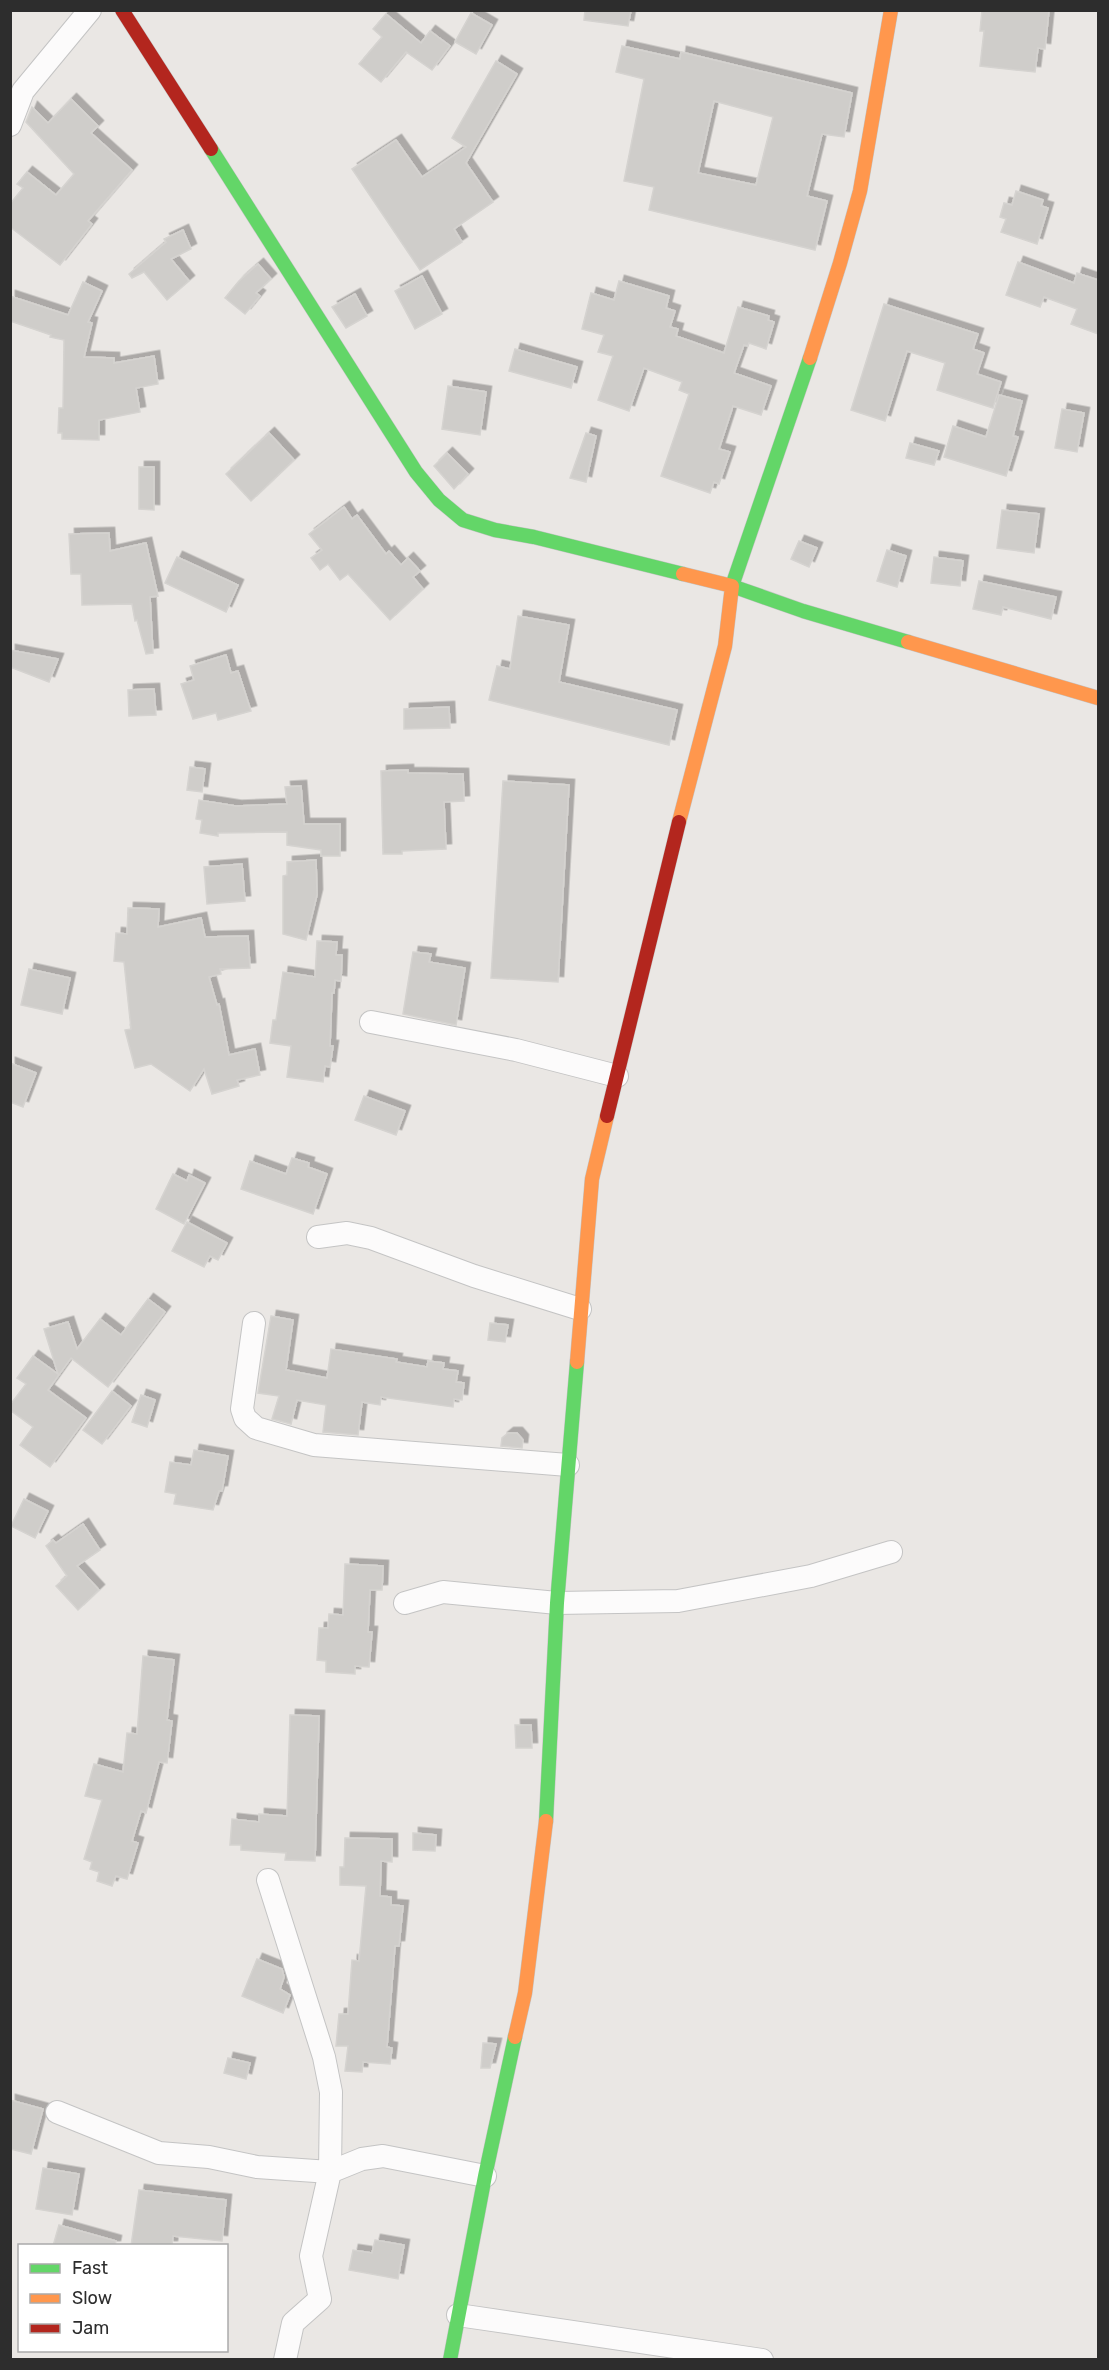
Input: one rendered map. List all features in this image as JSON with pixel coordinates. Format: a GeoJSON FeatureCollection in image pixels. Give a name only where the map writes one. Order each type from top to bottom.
{"type":"FeatureCollection","features":[{"type":"Feature","properties":{"kind":"street"},"geometry":{"type":"LineString","coordinates":[[10,125],[23,91],[90,10]]}},
{"type":"Feature","properties":{"kind":"street"},"geometry":{"type":"LineString","coordinates":[[122,10],[416,472],[439,500],[463,520],[495,530],[534,537],[732,586],[803,611],[1098,698]]}},
{"type":"Feature","properties":{"kind":"street"},"geometry":{"type":"LineString","coordinates":[[450,2360],[485,2176],[525,1993],[546,1822],[557,1603],[592,1179],[682,809],[725,646],[732,586],[826,308],[854,215],[891,10]]}},
{"type":"Feature","properties":{"kind":"street"},"geometry":{"type":"LineString","coordinates":[[371,1022],[516,1050],[617,1076]]}},
{"type":"Feature","properties":{"kind":"street"},"geometry":{"type":"LineString","coordinates":[[318,1237],[347,1233],[371,1238],[474,1276],[580,1309]]}},
{"type":"Feature","properties":{"kind":"street"},"geometry":{"type":"LineString","coordinates":[[254,1323],[242,1409],[245,1418],[256,1428],[314,1445],[568,1465]]}},
{"type":"Feature","properties":{"kind":"street"},"geometry":{"type":"LineString","coordinates":[[405,1603],[443,1592],[557,1603],[678,1601],[811,1576],[891,1552]]}},
{"type":"Feature","properties":{"kind":"street"},"geometry":{"type":"LineString","coordinates":[[268,1880],[324,2057],[331,2092],[330,2172],[311,2256],[320,2299],[293,2323],[285,2360]]}},
{"type":"Feature","properties":{"kind":"street"},"geometry":{"type":"LineString","coordinates":[[57,2112],[159,2153],[209,2157],[257,2167],[330,2172],[362,2158],[383,2156],[485,2176]]}},
{"type":"Feature","properties":{"kind":"street"},"geometry":{"type":"LineString","coordinates":[[458,2315],[762,2360]]}},
{"type":"Feature","properties":{"kind":"building"},"geometry":{"type":"Polygon","coordinates":[[[585,10],[631,10],[628,26],[584,20],[585,10]]]}},
{"type":"Feature","properties":{"kind":"building"},"geometry":{"type":"Polygon","coordinates":[[[982,10],[1049,10],[1045,49],[1038,48],[1035,72],[980,66],[984,31],[980,31],[982,10]]]}},
{"type":"Feature","properties":{"kind":"building"},"geometry":{"type":"Polygon","coordinates":[[[471,13],[492,25],[476,54],[455,42],[471,13]]]}},
{"type":"Feature","properties":{"kind":"building"},"geometry":{"type":"Polygon","coordinates":[[[386,14],[421,43],[430,31],[450,46],[432,70],[406,52],[381,82],[359,64],[382,37],[373,29],[386,14]]]}},
{"type":"Feature","properties":{"kind":"building"},"geometry":{"type":"Polygon","coordinates":[[[622,46],[680,59],[681,52],[852,93],[844,137],[822,134],[807,196],[827,201],[815,250],[649,210],[654,187],[624,181],[644,79],[616,72],[622,46]],[[714,101],[698,173],[756,185],[773,117],[714,101]]]}},
{"type":"Feature","properties":{"kind":"building"},"geometry":{"type":"Polygon","coordinates":[[[496,61],[517,74],[466,163],[493,202],[454,229],[462,242],[420,270],[352,169],[396,140],[422,177],[466,147],[452,138],[496,61]]]}},
{"type":"Feature","properties":{"kind":"building"},"geometry":{"type":"Polygon","coordinates":[[[71,99],[98,126],[91,133],[132,170],[88,221],[92,224],[60,265],[10,227],[10,204],[23,188],[17,184],[27,172],[56,195],[74,174],[26,122],[32,107],[48,123],[71,99]]]}},
{"type":"Feature","properties":{"kind":"building"},"geometry":{"type":"Polygon","coordinates":[[[1016,191],[1043,200],[1041,206],[1048,208],[1037,244],[1001,232],[1006,219],[1000,217],[1004,203],[1012,205],[1016,191]]]}},
{"type":"Feature","properties":{"kind":"building"},"geometry":{"type":"Polygon","coordinates":[[[183,230],[191,249],[171,259],[189,281],[167,300],[144,272],[132,278],[129,274],[166,242],[164,239],[183,230]]]}},
{"type":"Feature","properties":{"kind":"building"},"geometry":{"type":"Polygon","coordinates":[[[1018,262],[1074,283],[1077,273],[1098,280],[1098,334],[1071,324],[1077,309],[1044,297],[1040,307],[1006,295],[1018,262]]]}},
{"type":"Feature","properties":{"kind":"building"},"geometry":{"type":"Polygon","coordinates":[[[258,264],[271,279],[256,293],[260,296],[245,314],[225,298],[258,264]]]}},
{"type":"Feature","properties":{"kind":"building"},"geometry":{"type":"Polygon","coordinates":[[[422,276],[442,314],[415,329],[395,291],[422,276]]]}},
{"type":"Feature","properties":{"kind":"building"},"geometry":{"type":"Polygon","coordinates":[[[619,281],[669,296],[666,308],[675,311],[670,327],[678,329],[676,336],[724,353],[738,307],[769,316],[768,320],[774,322],[766,349],[749,343],[748,346],[744,345],[734,373],[771,386],[761,415],[733,406],[719,449],[730,452],[719,484],[714,482],[710,493],[661,476],[689,394],[679,390],[682,382],[644,368],[629,411],[598,400],[613,356],[598,352],[604,335],[582,329],[591,293],[614,300],[619,281]]]}},
{"type":"Feature","properties":{"kind":"building"},"geometry":{"type":"Polygon","coordinates":[[[83,282],[102,291],[88,322],[92,323],[84,357],[114,358],[114,363],[154,356],[158,384],[136,388],[140,412],[99,420],[99,440],[62,439],[62,433],[58,433],[59,408],[63,408],[64,340],[50,337],[51,335],[10,321],[10,296],[68,315],[83,282]]]}},
{"type":"Feature","properties":{"kind":"building"},"geometry":{"type":"Polygon","coordinates":[[[355,294],[367,316],[346,328],[332,307],[355,294]]]}},
{"type":"Feature","properties":{"kind":"building"},"geometry":{"type":"Polygon","coordinates":[[[884,304],[978,334],[973,349],[984,353],[977,374],[1001,382],[993,408],[937,390],[945,363],[907,351],[885,421],[851,410],[884,304]]]}},
{"type":"Feature","properties":{"kind":"building"},"geometry":{"type":"Polygon","coordinates":[[[515,349],[577,367],[571,388],[509,371],[515,349]]]}},
{"type":"Feature","properties":{"kind":"building"},"geometry":{"type":"Polygon","coordinates":[[[448,386],[486,392],[480,435],[442,429],[448,386]]]}},
{"type":"Feature","properties":{"kind":"building"},"geometry":{"type":"Polygon","coordinates":[[[999,395],[1022,401],[1013,436],[1018,437],[1006,476],[944,457],[953,426],[986,437],[999,395]]]}},
{"type":"Feature","properties":{"kind":"building"},"geometry":{"type":"Polygon","coordinates":[[[1062,409],[1084,413],[1077,452],[1055,448],[1062,409]]]}},
{"type":"Feature","properties":{"kind":"building"},"geometry":{"type":"Polygon","coordinates":[[[269,433],[294,460],[251,501],[226,474],[269,433]]]}},
{"type":"Feature","properties":{"kind":"building"},"geometry":{"type":"Polygon","coordinates":[[[586,433],[596,436],[586,482],[570,478],[586,433]]]}},
{"type":"Feature","properties":{"kind":"building"},"geometry":{"type":"Polygon","coordinates":[[[910,443],[939,451],[934,465],[906,458],[910,443]]]}},
{"type":"Feature","properties":{"kind":"building"},"geometry":{"type":"Polygon","coordinates":[[[447,453],[468,474],[454,489],[434,466],[447,453]]]}},
{"type":"Feature","properties":{"kind":"building"},"geometry":{"type":"Polygon","coordinates":[[[139,467],[154,467],[154,510],[139,509],[139,467]]]}},
{"type":"Feature","properties":{"kind":"building"},"geometry":{"type":"Polygon","coordinates":[[[344,507],[352,519],[357,515],[386,554],[389,551],[401,565],[408,558],[420,571],[413,577],[423,589],[390,620],[348,574],[340,580],[328,564],[320,570],[311,558],[322,550],[309,534],[344,507]]]}},
{"type":"Feature","properties":{"kind":"building"},"geometry":{"type":"Polygon","coordinates":[[[1002,510],[1039,514],[1034,553],[997,548],[1002,510]]]}},
{"type":"Feature","properties":{"kind":"building"},"geometry":{"type":"Polygon","coordinates":[[[109,533],[110,551],[146,543],[158,596],[150,597],[153,653],[146,654],[132,604],[82,605],[81,574],[71,574],[69,534],[109,533]]]}},
{"type":"Feature","properties":{"kind":"building"},"geometry":{"type":"Polygon","coordinates":[[[799,541],[817,548],[809,567],[791,559],[799,541]]]}},
{"type":"Feature","properties":{"kind":"building"},"geometry":{"type":"Polygon","coordinates":[[[887,550],[906,556],[897,587],[877,581],[887,550]]]}},
{"type":"Feature","properties":{"kind":"building"},"geometry":{"type":"Polygon","coordinates":[[[177,557],[238,585],[226,612],[165,583],[177,557]]]}},
{"type":"Feature","properties":{"kind":"building"},"geometry":{"type":"Polygon","coordinates":[[[934,557],[963,561],[960,586],[931,583],[934,557]]]}},
{"type":"Feature","properties":{"kind":"building"},"geometry":{"type":"Polygon","coordinates":[[[979,581],[1056,597],[1051,619],[1003,607],[1001,615],[973,609],[979,581]]]}},
{"type":"Feature","properties":{"kind":"building"},"geometry":{"type":"Polygon","coordinates":[[[518,616],[569,625],[559,682],[677,710],[669,745],[489,700],[497,666],[510,669],[518,616]]]}},
{"type":"Feature","properties":{"kind":"building"},"geometry":{"type":"Polygon","coordinates":[[[10,650],[58,659],[49,682],[10,667],[10,650]]]}},
{"type":"Feature","properties":{"kind":"building"},"geometry":{"type":"Polygon","coordinates":[[[226,655],[231,673],[238,671],[251,711],[218,720],[216,713],[193,719],[181,684],[194,680],[190,666],[226,655]]]}},
{"type":"Feature","properties":{"kind":"building"},"geometry":{"type":"Polygon","coordinates":[[[154,689],[156,715],[129,716],[128,690],[154,689]]]}},
{"type":"Feature","properties":{"kind":"building"},"geometry":{"type":"Polygon","coordinates":[[[449,707],[450,728],[404,729],[404,709],[449,707]]]}},
{"type":"Feature","properties":{"kind":"building"},"geometry":{"type":"Polygon","coordinates":[[[190,767],[205,769],[202,792],[187,790],[190,767]]]}},
{"type":"Feature","properties":{"kind":"building"},"geometry":{"type":"Polygon","coordinates":[[[408,770],[408,773],[463,774],[464,801],[444,802],[446,849],[383,854],[381,771],[408,770]]]}},
{"type":"Feature","properties":{"kind":"building"},"geometry":{"type":"Polygon","coordinates":[[[503,781],[569,785],[558,982],[491,978],[503,781]]]}},
{"type":"Feature","properties":{"kind":"building"},"geometry":{"type":"Polygon","coordinates":[[[301,786],[304,824],[340,824],[340,856],[321,856],[321,850],[287,845],[287,832],[218,833],[218,836],[200,833],[202,820],[196,819],[199,800],[236,806],[287,804],[285,787],[301,786]]]}},
{"type":"Feature","properties":{"kind":"building"},"geometry":{"type":"Polygon","coordinates":[[[316,860],[317,895],[306,940],[283,934],[283,876],[287,875],[287,862],[316,860]]]}},
{"type":"Feature","properties":{"kind":"building"},"geometry":{"type":"Polygon","coordinates":[[[242,864],[245,901],[207,904],[204,867],[242,864]]]}},
{"type":"Feature","properties":{"kind":"building"},"geometry":{"type":"Polygon","coordinates":[[[128,908],[159,909],[158,927],[201,918],[205,937],[248,936],[250,968],[220,969],[221,974],[209,977],[217,1005],[219,1004],[229,1055],[255,1049],[260,1075],[237,1080],[239,1086],[212,1094],[204,1069],[190,1091],[151,1064],[135,1068],[125,1030],[131,1029],[124,962],[114,961],[116,933],[127,934],[128,908]]]}},
{"type":"Feature","properties":{"kind":"building"},"geometry":{"type":"Polygon","coordinates":[[[317,941],[337,942],[336,955],[342,955],[341,981],[335,980],[334,993],[332,993],[330,1046],[333,1046],[330,1067],[325,1066],[323,1082],[287,1077],[291,1046],[270,1043],[283,972],[315,977],[317,941]]]}},
{"type":"Feature","properties":{"kind":"building"},"geometry":{"type":"Polygon","coordinates":[[[413,952],[431,954],[429,962],[465,968],[456,1025],[403,1014],[413,952]]]}},
{"type":"Feature","properties":{"kind":"building"},"geometry":{"type":"Polygon","coordinates":[[[29,969],[70,978],[62,1014],[21,1005],[29,969]]]}},
{"type":"Feature","properties":{"kind":"building"},"geometry":{"type":"Polygon","coordinates":[[[10,1063],[36,1073],[23,1107],[10,1102],[10,1063]]]}},
{"type":"Feature","properties":{"kind":"building"},"geometry":{"type":"Polygon","coordinates":[[[364,1096],[405,1111],[396,1135],[355,1120],[364,1096]]]}},
{"type":"Feature","properties":{"kind":"building"},"geometry":{"type":"Polygon","coordinates":[[[292,1158],[309,1163],[308,1167],[327,1174],[313,1214],[241,1189],[250,1161],[286,1174],[292,1158]]]}},
{"type":"Feature","properties":{"kind":"building"},"geometry":{"type":"Polygon","coordinates":[[[173,1174],[187,1181],[189,1175],[205,1183],[184,1224],[156,1209],[173,1174]]]}},
{"type":"Feature","properties":{"kind":"building"},"geometry":{"type":"Polygon","coordinates":[[[187,1222],[227,1243],[218,1260],[210,1256],[204,1267],[172,1251],[187,1222]]]}},
{"type":"Feature","properties":{"kind":"building"},"geometry":{"type":"Polygon","coordinates":[[[148,1299],[165,1312],[108,1387],[71,1358],[48,1390],[86,1418],[50,1467],[20,1445],[33,1427],[10,1410],[10,1405],[26,1384],[17,1378],[33,1356],[58,1374],[44,1329],[68,1322],[77,1349],[100,1319],[121,1335],[148,1299]]]}},
{"type":"Feature","properties":{"kind":"building"},"geometry":{"type":"Polygon","coordinates":[[[271,1316],[293,1320],[286,1370],[327,1378],[331,1349],[397,1359],[396,1362],[427,1367],[428,1361],[444,1363],[443,1369],[458,1371],[456,1382],[464,1383],[462,1400],[454,1399],[453,1407],[381,1397],[380,1405],[362,1402],[358,1435],[323,1432],[326,1405],[297,1400],[291,1424],[272,1419],[279,1396],[258,1393],[271,1316]]]}},
{"type":"Feature","properties":{"kind":"building"},"geometry":{"type":"Polygon","coordinates":[[[490,1323],[508,1325],[505,1342],[488,1340],[490,1323]]]}},
{"type":"Feature","properties":{"kind":"building"},"geometry":{"type":"Polygon","coordinates":[[[112,1391],[131,1406],[102,1444],[83,1430],[112,1391]]]}},
{"type":"Feature","properties":{"kind":"building"},"geometry":{"type":"Polygon","coordinates":[[[141,1395],[155,1400],[147,1427],[132,1422],[141,1395]]]}},
{"type":"Feature","properties":{"kind":"building"},"geometry":{"type":"Polygon","coordinates":[[[508,1433],[517,1433],[523,1440],[522,1448],[501,1446],[502,1438],[508,1433]]]}},
{"type":"Feature","properties":{"kind":"building"},"geometry":{"type":"Polygon","coordinates":[[[194,1450],[228,1456],[222,1491],[219,1491],[213,1510],[174,1504],[176,1494],[165,1492],[170,1462],[191,1465],[194,1450]]]}},
{"type":"Feature","properties":{"kind":"building"},"geometry":{"type":"Polygon","coordinates":[[[24,1499],[48,1511],[35,1538],[11,1526],[24,1499]]]}},
{"type":"Feature","properties":{"kind":"building"},"geometry":{"type":"Polygon","coordinates":[[[83,1524],[100,1550],[77,1566],[99,1590],[78,1610],[56,1586],[67,1576],[46,1546],[53,1540],[56,1543],[83,1524]]]}},
{"type":"Feature","properties":{"kind":"building"},"geometry":{"type":"Polygon","coordinates":[[[345,1564],[383,1566],[382,1590],[370,1590],[368,1632],[372,1632],[369,1667],[355,1666],[355,1674],[326,1672],[326,1661],[317,1660],[319,1628],[328,1628],[329,1614],[343,1615],[345,1564]]]}},
{"type":"Feature","properties":{"kind":"building"},"geometry":{"type":"Polygon","coordinates":[[[143,1656],[174,1660],[167,1720],[172,1721],[167,1763],[159,1762],[146,1813],[141,1811],[132,1841],[138,1843],[127,1879],[116,1876],[112,1886],[97,1881],[99,1872],[90,1869],[92,1862],[84,1859],[102,1800],[85,1796],[94,1764],[123,1772],[127,1733],[137,1734],[143,1656]]]}},
{"type":"Feature","properties":{"kind":"building"},"geometry":{"type":"Polygon","coordinates":[[[290,1715],[319,1716],[315,1861],[285,1860],[286,1853],[241,1850],[241,1845],[230,1845],[232,1819],[259,1822],[259,1814],[287,1816],[290,1715]]]}},
{"type":"Feature","properties":{"kind":"building"},"geometry":{"type":"Polygon","coordinates":[[[515,1725],[531,1725],[532,1748],[516,1748],[515,1725]]]}},
{"type":"Feature","properties":{"kind":"building"},"geometry":{"type":"Polygon","coordinates":[[[413,1833],[436,1835],[435,1851],[413,1850],[413,1833]]]}},
{"type":"Feature","properties":{"kind":"building"},"geometry":{"type":"Polygon","coordinates":[[[345,1838],[392,1839],[392,1862],[381,1861],[380,1896],[391,1897],[391,1905],[403,1906],[399,1946],[395,1946],[387,2047],[392,2048],[390,2064],[363,2062],[362,2072],[345,2071],[348,2046],[336,2046],[339,2014],[348,2014],[352,1960],[359,1961],[366,1886],[340,1885],[340,1867],[344,1867],[345,1838]]]}},
{"type":"Feature","properties":{"kind":"building"},"geometry":{"type":"Polygon","coordinates":[[[257,1959],[282,1969],[284,1977],[280,1989],[290,1995],[283,2013],[242,1996],[257,1959]]]}},
{"type":"Feature","properties":{"kind":"building"},"geometry":{"type":"Polygon","coordinates":[[[483,2043],[496,2044],[490,2068],[481,2068],[483,2043]]]}},
{"type":"Feature","properties":{"kind":"building"},"geometry":{"type":"Polygon","coordinates":[[[228,2058],[250,2063],[246,2079],[224,2073],[228,2058]]]}},
{"type":"Feature","properties":{"kind":"building"},"geometry":{"type":"Polygon","coordinates":[[[10,2100],[43,2109],[31,2154],[10,2149],[10,2100]]]}},
{"type":"Feature","properties":{"kind":"building"},"geometry":{"type":"Polygon","coordinates":[[[43,2168],[79,2174],[72,2215],[36,2209],[43,2168]]]}},
{"type":"Feature","properties":{"kind":"building"},"geometry":{"type":"Polygon","coordinates":[[[139,2190],[226,2200],[222,2241],[173,2236],[172,2244],[131,2244],[139,2190]]]}},
{"type":"Feature","properties":{"kind":"building"},"geometry":{"type":"Polygon","coordinates":[[[59,2225],[116,2241],[115,2244],[54,2244],[59,2225]]]}},
{"type":"Feature","properties":{"kind":"building"},"geometry":{"type":"Polygon","coordinates":[[[375,2240],[404,2245],[398,2279],[349,2270],[353,2250],[372,2253],[375,2240]]]}},
{"type":"Feature","properties":{"kind":"traffic: fast"},"geometry":{"type":"LineString","coordinates":[[211,149],[416,472],[439,500],[463,520],[495,530],[534,537],[683,574]]}},
{"type":"Feature","properties":{"kind":"traffic: fast"},"geometry":{"type":"LineString","coordinates":[[810,358],[732,586],[803,611],[908,642]]}},
{"type":"Feature","properties":{"kind":"traffic: fast"},"geometry":{"type":"LineString","coordinates":[[546,1821],[557,1603],[577,1362]]}},
{"type":"Feature","properties":{"kind":"traffic: fast"},"geometry":{"type":"LineString","coordinates":[[450,2360],[485,2176],[515,2037]]}},
{"type":"Feature","properties":{"kind":"traffic: slow"},"geometry":{"type":"LineString","coordinates":[[810,358],[860,191],[891,10]]}},
{"type":"Feature","properties":{"kind":"traffic: slow"},"geometry":{"type":"LineString","coordinates":[[679,822],[725,646],[732,586],[683,574]]}},
{"type":"Feature","properties":{"kind":"traffic: slow"},"geometry":{"type":"LineString","coordinates":[[908,642],[1098,698]]}},
{"type":"Feature","properties":{"kind":"traffic: slow"},"geometry":{"type":"LineString","coordinates":[[577,1362],[592,1179],[607,1116]]}},
{"type":"Feature","properties":{"kind":"traffic: slow"},"geometry":{"type":"LineString","coordinates":[[515,2037],[525,1993],[546,1821]]}},
{"type":"Feature","properties":{"kind":"traffic: jam"},"geometry":{"type":"LineString","coordinates":[[122,10],[211,149]]}},
{"type":"Feature","properties":{"kind":"traffic: jam"},"geometry":{"type":"LineString","coordinates":[[607,1116],[679,822]]}}]}
